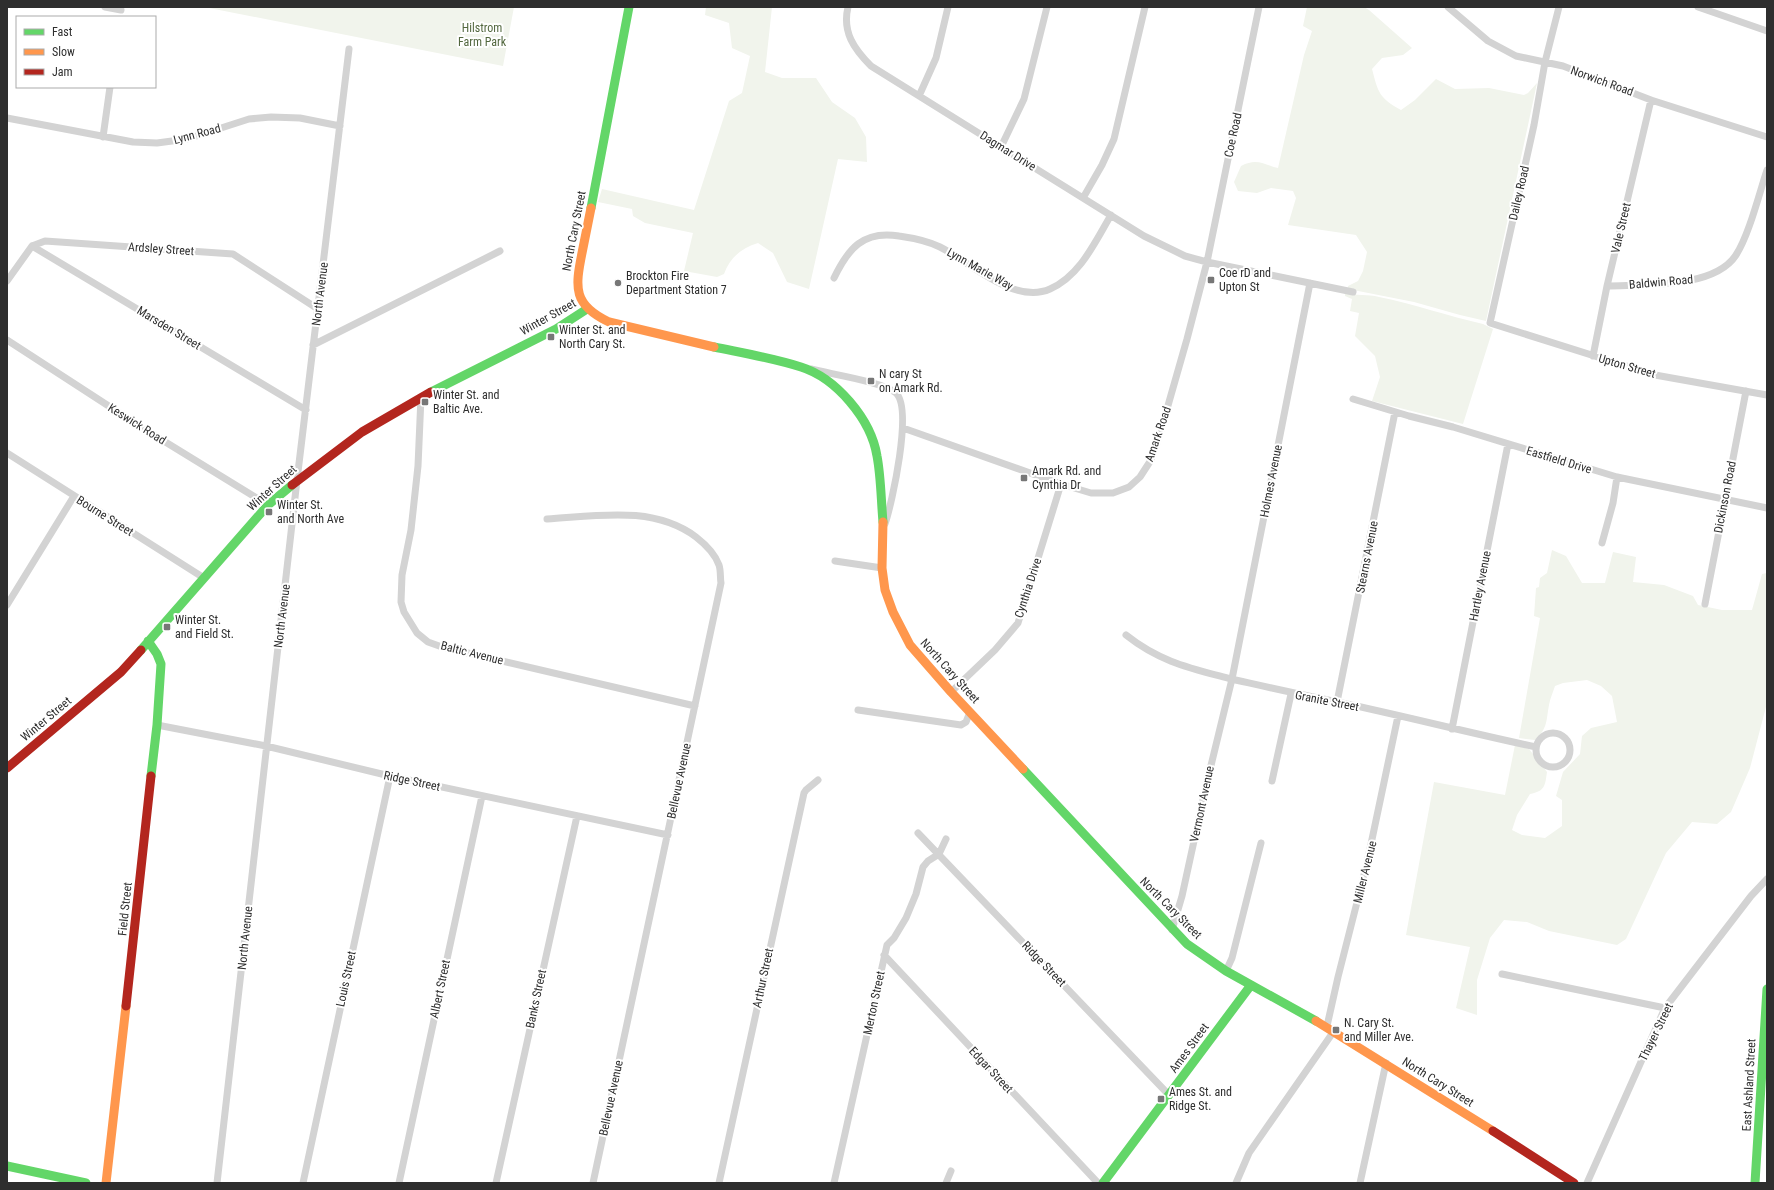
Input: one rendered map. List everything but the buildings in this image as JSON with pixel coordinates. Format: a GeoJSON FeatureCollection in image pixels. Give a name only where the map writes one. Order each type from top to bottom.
{"type":"FeatureCollection","features":[{"type":"Feature","properties":{"kind":"street"},"geometry":{"type":"LineString","coordinates":[[105,7],[120,11]]}},
{"type":"Feature","properties":{"kind":"street","name":"North Cary Street"},"geometry":{"type":"LineString","coordinates":[[629,7],[577,279],[578,290],[587,309],[596,316],[609,322],[885,386],[897,394],[902,405],[903,428],[890,510],[883,528]]}},
{"type":"Feature","properties":{"kind":"street","name":"Dagmar Drive"},"geometry":{"type":"LineString","coordinates":[[848,7],[846,24],[849,36],[854,47],[871,66],[1083,198],[1164,246],[1185,256],[1207,262]]}},
{"type":"Feature","properties":{"kind":"street"},"geometry":{"type":"LineString","coordinates":[[919,96],[936,58],[948,7]]}},
{"type":"Feature","properties":{"kind":"street"},"geometry":{"type":"LineString","coordinates":[[1001,147],[1024,99],[1047,7]]}},
{"type":"Feature","properties":{"kind":"street"},"geometry":{"type":"LineString","coordinates":[[1083,198],[1102,165],[1114,139],[1145,7]]}},
{"type":"Feature","properties":{"kind":"street","name":"Coe Road"},"geometry":{"type":"LineString","coordinates":[[1207,262],[1259,7]]}},
{"type":"Feature","properties":{"kind":"street","name":"Norwich Road"},"geometry":{"type":"LineString","coordinates":[[1448,7],[1488,42],[1516,56],[1563,66],[1651,100],[1767,138]]}},
{"type":"Feature","properties":{"kind":"street","name":"Dailey Road"},"geometry":{"type":"LineString","coordinates":[[1490,323],[1534,125],[1545,62],[1559,7]]}},
{"type":"Feature","properties":{"kind":"street"},"geometry":{"type":"LineString","coordinates":[[1698,7],[1767,29]]}},
{"type":"Feature","properties":{"kind":"street","name":"North Avenue"},"geometry":{"type":"LineString","coordinates":[[217,1183],[266,746],[349,49]]}},
{"type":"Feature","properties":{"kind":"street"},"geometry":{"type":"LineString","coordinates":[[103,137],[110,88]]}},
{"type":"Feature","properties":{"kind":"street","name":"Vale Street"},"geometry":{"type":"LineString","coordinates":[[1593,356],[1607,286],[1651,100]]}},
{"type":"Feature","properties":{"kind":"street","name":"Lynn Road"},"geometry":{"type":"LineString","coordinates":[[7,118],[103,137],[133,142],[156,143],[173,142],[202,135],[249,119],[271,117],[300,118],[340,126]]}},
{"type":"Feature","properties":{"kind":"street","name":"Baldwin Road"},"geometry":{"type":"LineString","coordinates":[[1607,286],[1689,280],[1714,274],[1722,269],[1731,262],[1740,248],[1767,170]]}},
{"type":"Feature","properties":{"kind":"street","name":"Lynn Marie Way"},"geometry":{"type":"LineString","coordinates":[[834,278],[843,260],[851,249],[865,240],[880,235],[893,235],[929,242],[1000,283],[1025,292],[1040,293],[1061,283],[1073,273],[1084,260],[1111,215]]}},
{"type":"Feature","properties":{"kind":"street","name":"Ardsley Street"},"geometry":{"type":"LineString","coordinates":[[32,246],[45,241],[233,254],[318,309]]}},
{"type":"Feature","properties":{"kind":"street"},"geometry":{"type":"LineString","coordinates":[[7,281],[32,246]]}},
{"type":"Feature","properties":{"kind":"street","name":"Marsden Street"},"geometry":{"type":"LineString","coordinates":[[32,246],[306,410]]}},
{"type":"Feature","properties":{"kind":"street"},"geometry":{"type":"LineString","coordinates":[[313,346],[500,251]]}},
{"type":"Feature","properties":{"kind":"street"},"geometry":{"type":"LineString","coordinates":[[1207,262],[1353,292]]}},
{"type":"Feature","properties":{"kind":"street","name":"Amark Road"},"geometry":{"type":"LineString","coordinates":[[903,428],[1060,484],[1091,493],[1113,493],[1129,487],[1140,477],[1151,460],[1159,437],[1207,262]]}},
{"type":"Feature","properties":{"kind":"street","name":"Holmes Avenue"},"geometry":{"type":"LineString","coordinates":[[1232,679],[1310,283]]}},
{"type":"Feature","properties":{"kind":"street","name":"Winter Street"},"geometry":{"type":"LineString","coordinates":[[7,768],[121,672],[268,505],[297,480],[362,432],[421,397],[556,329],[587,309]]}},
{"type":"Feature","properties":{"kind":"street","name":"Upton Street"},"geometry":{"type":"LineString","coordinates":[[1490,323],[1655,375],[1767,395]]}},
{"type":"Feature","properties":{"kind":"street","name":"Keswick Road"},"geometry":{"type":"LineString","coordinates":[[7,340],[141,427],[268,505]]}},
{"type":"Feature","properties":{"kind":"street","name":"North Cary Street"},"geometry":{"type":"LineString","coordinates":[[802,367],[826,380],[838,390],[854,407],[870,428],[877,455],[883,528],[882,568],[885,590],[893,612],[910,646],[1172,930],[1187,944],[1226,971],[1330,1029],[1386,1063],[1574,1183]]}},
{"type":"Feature","properties":{"kind":"street","name":"Dickinson Road"},"geometry":{"type":"LineString","coordinates":[[1705,604],[1746,391]]}},
{"type":"Feature","properties":{"kind":"street","name":"Baltic Avenue"},"geometry":{"type":"LineString","coordinates":[[421,397],[420,442],[416,495],[401,588],[404,612],[417,633],[428,642],[442,646],[695,706]]}},
{"type":"Feature","properties":{"kind":"street","name":"Eastfield Drive"},"geometry":{"type":"LineString","coordinates":[[1354,399],[1452,427],[1617,478],[1767,508]]}},
{"type":"Feature","properties":{"kind":"street","name":"Stearns Avenue"},"geometry":{"type":"LineString","coordinates":[[1337,702],[1396,412]]}},
{"type":"Feature","properties":{"kind":"street","name":"Hartley Avenue"},"geometry":{"type":"LineString","coordinates":[[1452,729],[1508,444]]}},
{"type":"Feature","properties":{"kind":"street","name":"Bourne Street"},"geometry":{"type":"LineString","coordinates":[[7,453],[204,578]]}},
{"type":"Feature","properties":{"kind":"street"},"geometry":{"type":"LineString","coordinates":[[1602,543],[1613,503],[1617,478]]}},
{"type":"Feature","properties":{"kind":"street","name":"Cynthia Drive"},"geometry":{"type":"LineString","coordinates":[[951,692],[995,650],[1018,623],[1060,484]]}},
{"type":"Feature","properties":{"kind":"street"},"geometry":{"type":"LineString","coordinates":[[7,605],[74,496]]}},
{"type":"Feature","properties":{"kind":"street","name":"Bellevue Avenue"},"geometry":{"type":"LineString","coordinates":[[547,519],[634,514],[658,518],[682,527],[703,542],[713,554],[719,565],[721,584],[593,1183]]}},
{"type":"Feature","properties":{"kind":"street"},"geometry":{"type":"LineString","coordinates":[[835,561],[882,568]]}},
{"type":"Feature","properties":{"kind":"street","name":"Granite Street"},"geometry":{"type":"LineString","coordinates":[[1126,635],[1140,646],[1179,666],[1291,694],[1337,702],[1536,747]]}},
{"type":"Feature","properties":{"kind":"street","name":"Field Street"},"geometry":{"type":"LineString","coordinates":[[106,1183],[157,725],[161,664],[157,654],[148,641]]}},
{"type":"Feature","properties":{"kind":"street","name":"Vermont Avenue"},"geometry":{"type":"LineString","coordinates":[[1172,930],[1182,896],[1206,786],[1232,679]]}},
{"type":"Feature","properties":{"kind":"street"},"geometry":{"type":"LineString","coordinates":[[1272,782],[1291,694]]}},
{"type":"Feature","properties":{"kind":"street"},"geometry":{"type":"LineString","coordinates":[[858,710],[961,725],[966,722],[970,712]]}},
{"type":"Feature","properties":{"kind":"street","name":"Miller Avenue"},"geometry":{"type":"LineString","coordinates":[[1330,1029],[1338,977],[1368,863],[1398,716]]}},
{"type":"Feature","properties":{"kind":"street","name":"Ridge Street"},"geometry":{"type":"LineString","coordinates":[[157,725],[266,746],[390,776],[668,835]]}},
{"type":"Feature","properties":{"kind":"street"},"geometry":{"type":"LineString","coordinates":[[1554,732],[1564,736],[1569,745],[1569,755],[1563,763],[1550,767],[1539,760],[1536,747],[1538,742],[1545,734],[1554,732]]}},
{"type":"Feature","properties":{"kind":"street","name":"Louis Street"},"geometry":{"type":"LineString","coordinates":[[303,1183],[390,776]]}},
{"type":"Feature","properties":{"kind":"street","name":"Arthur Street"},"geometry":{"type":"LineString","coordinates":[[719,1183],[804,794],[806,790],[818,780]]}},
{"type":"Feature","properties":{"kind":"street","name":"Albert Street"},"geometry":{"type":"LineString","coordinates":[[399,1183],[482,796]]}},
{"type":"Feature","properties":{"kind":"street","name":"Banks Street"},"geometry":{"type":"LineString","coordinates":[[496,1183],[577,816]]}},
{"type":"Feature","properties":{"kind":"street","name":"Ridge Street"},"geometry":{"type":"LineString","coordinates":[[918,833],[1169,1095]]}},
{"type":"Feature","properties":{"kind":"street","name":"Merton Street"},"geometry":{"type":"LineString","coordinates":[[834,1183],[887,944],[894,938],[908,912],[916,894],[923,867],[928,861],[939,854],[946,839]]}},
{"type":"Feature","properties":{"kind":"street"},"geometry":{"type":"LineString","coordinates":[[1226,971],[1232,958],[1261,843]]}},
{"type":"Feature","properties":{"kind":"street","name":"Thayer Street"},"geometry":{"type":"LineString","coordinates":[[1587,1183],[1665,1008],[1751,896],[1767,879]]}},
{"type":"Feature","properties":{"kind":"street","name":"Edgar Street"},"geometry":{"type":"LineString","coordinates":[[884,955],[1098,1183]]}},
{"type":"Feature","properties":{"kind":"street"},"geometry":{"type":"LineString","coordinates":[[1502,974],[1665,1008]]}},
{"type":"Feature","properties":{"kind":"street","name":"Ames Street"},"geometry":{"type":"LineString","coordinates":[[1103,1183],[1251,985]]}},
{"type":"Feature","properties":{"kind":"street","name":"East Ashland Street"},"geometry":{"type":"LineString","coordinates":[[1755,1183],[1767,989]]}},
{"type":"Feature","properties":{"kind":"street"},"geometry":{"type":"LineString","coordinates":[[1236,1183],[1249,1153],[1330,1029]]}},
{"type":"Feature","properties":{"kind":"street"},"geometry":{"type":"LineString","coordinates":[[1360,1183],[1386,1063]]}},
{"type":"Feature","properties":{"kind":"street"},"geometry":{"type":"LineString","coordinates":[[7,1166],[86,1183]]}},
{"type":"Feature","properties":{"kind":"street"},"geometry":{"type":"LineString","coordinates":[[946,1183],[952,1172]]}},
{"type":"Feature","properties":{"kind":"green space","name":"Hilstrom Farm Park"},"geometry":{"type":"Polygon","coordinates":[[[204,7],[514,7],[503,66],[204,7]]]}},
{"type":"Feature","properties":{"kind":"green space"},"geometry":{"type":"Polygon","coordinates":[[[706,7],[772,7],[765,72],[782,78],[816,78],[832,102],[855,118],[866,137],[867,162],[838,159],[809,289],[787,282],[773,253],[758,243],[737,254],[724,274],[717,277],[684,271],[693,233],[645,223],[633,216],[632,209],[598,202],[602,189],[694,210],[729,101],[742,93],[750,56],[732,48],[729,23],[705,15],[706,7]]]}},
{"type":"Feature","properties":{"kind":"green space"},"geometry":{"type":"Polygon","coordinates":[[[1307,7],[1364,7],[1412,48],[1403,55],[1382,58],[1372,69],[1380,94],[1388,102],[1401,110],[1415,100],[1436,79],[1455,89],[1489,88],[1524,95],[1528,93],[1537,83],[1486,321],[1414,302],[1348,289],[1348,286],[1358,281],[1363,271],[1367,252],[1356,235],[1288,225],[1296,198],[1293,191],[1271,188],[1257,193],[1238,191],[1234,182],[1241,166],[1251,162],[1256,162],[1278,168],[1304,55],[1312,31],[1303,26],[1307,7]]]}},
{"type":"Feature","properties":{"kind":"green space"},"geometry":{"type":"Polygon","coordinates":[[[1345,293],[1375,296],[1392,300],[1483,324],[1493,329],[1463,424],[1372,401],[1380,377],[1375,356],[1355,336],[1359,313],[1350,311],[1352,299],[1345,296],[1345,293]]]}},
{"type":"Feature","properties":{"kind":"green space"},"geometry":{"type":"Polygon","coordinates":[[[1552,550],[1566,556],[1582,583],[1605,583],[1613,552],[1636,557],[1633,582],[1664,585],[1693,596],[1698,605],[1722,610],[1752,610],[1762,574],[1767,573],[1767,703],[1750,768],[1731,812],[1717,824],[1692,822],[1666,853],[1626,939],[1617,945],[1549,931],[1527,922],[1504,920],[1490,938],[1477,980],[1477,1015],[1456,1008],[1470,947],[1406,935],[1434,782],[1505,795],[1515,745],[1529,749],[1547,772],[1546,781],[1539,791],[1530,794],[1517,815],[1512,830],[1522,835],[1545,838],[1562,826],[1562,800],[1556,796],[1563,772],[1580,754],[1582,736],[1591,728],[1617,722],[1612,696],[1601,686],[1587,680],[1563,683],[1555,686],[1549,703],[1546,724],[1539,736],[1535,740],[1519,738],[1540,618],[1534,616],[1536,588],[1539,587],[1540,578],[1547,573],[1552,550]]]}},
{"type":"Feature","properties":{"kind":"traffic: fast"},"geometry":{"type":"LineString","coordinates":[[591,208],[629,7]]}},
{"type":"Feature","properties":{"kind":"traffic: fast"},"geometry":{"type":"LineString","coordinates":[[431,392],[556,329],[587,309]]}},
{"type":"Feature","properties":{"kind":"traffic: fast"},"geometry":{"type":"LineString","coordinates":[[714,347],[769,358],[801,367],[814,372],[839,390],[860,414],[868,428],[873,442],[877,456],[883,522]]}},
{"type":"Feature","properties":{"kind":"traffic: fast"},"geometry":{"type":"LineString","coordinates":[[141,650],[268,505],[292,485]]}},
{"type":"Feature","properties":{"kind":"traffic: fast"},"geometry":{"type":"LineString","coordinates":[[148,641],[157,654],[161,664],[157,725],[151,776]]}},
{"type":"Feature","properties":{"kind":"traffic: fast"},"geometry":{"type":"LineString","coordinates":[[1023,769],[1187,944],[1226,971],[1316,1021]]}},
{"type":"Feature","properties":{"kind":"traffic: fast"},"geometry":{"type":"LineString","coordinates":[[1103,1183],[1251,985]]}},
{"type":"Feature","properties":{"kind":"traffic: fast"},"geometry":{"type":"LineString","coordinates":[[1755,1183],[1767,989]]}},
{"type":"Feature","properties":{"kind":"traffic: fast"},"geometry":{"type":"LineString","coordinates":[[7,1166],[86,1183]]}},
{"type":"Feature","properties":{"kind":"traffic: slow"},"geometry":{"type":"LineString","coordinates":[[591,208],[578,276],[579,294],[589,309],[597,316],[609,322],[714,347]]}},
{"type":"Feature","properties":{"kind":"traffic: slow"},"geometry":{"type":"LineString","coordinates":[[883,522],[882,568],[885,590],[893,612],[910,645],[951,692],[1023,769]]}},
{"type":"Feature","properties":{"kind":"traffic: slow"},"geometry":{"type":"LineString","coordinates":[[106,1183],[126,1006]]}},
{"type":"Feature","properties":{"kind":"traffic: slow"},"geometry":{"type":"LineString","coordinates":[[1316,1021],[1493,1131]]}},
{"type":"Feature","properties":{"kind":"traffic: jam"},"geometry":{"type":"LineString","coordinates":[[292,485],[362,432],[431,392]]}},
{"type":"Feature","properties":{"kind":"traffic: jam"},"geometry":{"type":"LineString","coordinates":[[7,768],[121,672],[141,650]]}},
{"type":"Feature","properties":{"kind":"traffic: jam"},"geometry":{"type":"LineString","coordinates":[[126,1006],[151,776]]}},
{"type":"Feature","properties":{"kind":"traffic: jam"},"geometry":{"type":"LineString","coordinates":[[1493,1131],[1574,1183]]}},
{"type":"Feature","properties":{"kind":"place","name":"Coe rD and Upton St"},"geometry":{"type":"Point","coordinates":[1211,280]}},
{"type":"Feature","properties":{"kind":"place","name":"Brockton Fire Department Station 7"},"geometry":{"type":"Point","coordinates":[618,283]}},
{"type":"Feature","properties":{"kind":"place","name":"Winter St. and North Cary St."},"geometry":{"type":"Point","coordinates":[551,337]}},
{"type":"Feature","properties":{"kind":"place","name":"N cary St on Amark Rd."},"geometry":{"type":"Point","coordinates":[871,381]}},
{"type":"Feature","properties":{"kind":"place","name":"Winter St. and Baltic Ave."},"geometry":{"type":"Point","coordinates":[425,402]}},
{"type":"Feature","properties":{"kind":"place","name":"Amark Rd. and Cynthia Dr"},"geometry":{"type":"Point","coordinates":[1024,478]}},
{"type":"Feature","properties":{"kind":"place","name":"Winter St. and North Ave"},"geometry":{"type":"Point","coordinates":[269,512]}},
{"type":"Feature","properties":{"kind":"place","name":"Winter St. and Field St."},"geometry":{"type":"Point","coordinates":[167,627]}},
{"type":"Feature","properties":{"kind":"place","name":"N. Cary St. and Miller Ave."},"geometry":{"type":"Point","coordinates":[1336,1030]}},
{"type":"Feature","properties":{"kind":"place","name":"Ames St. and Ridge St."},"geometry":{"type":"Point","coordinates":[1161,1099]}}]}
